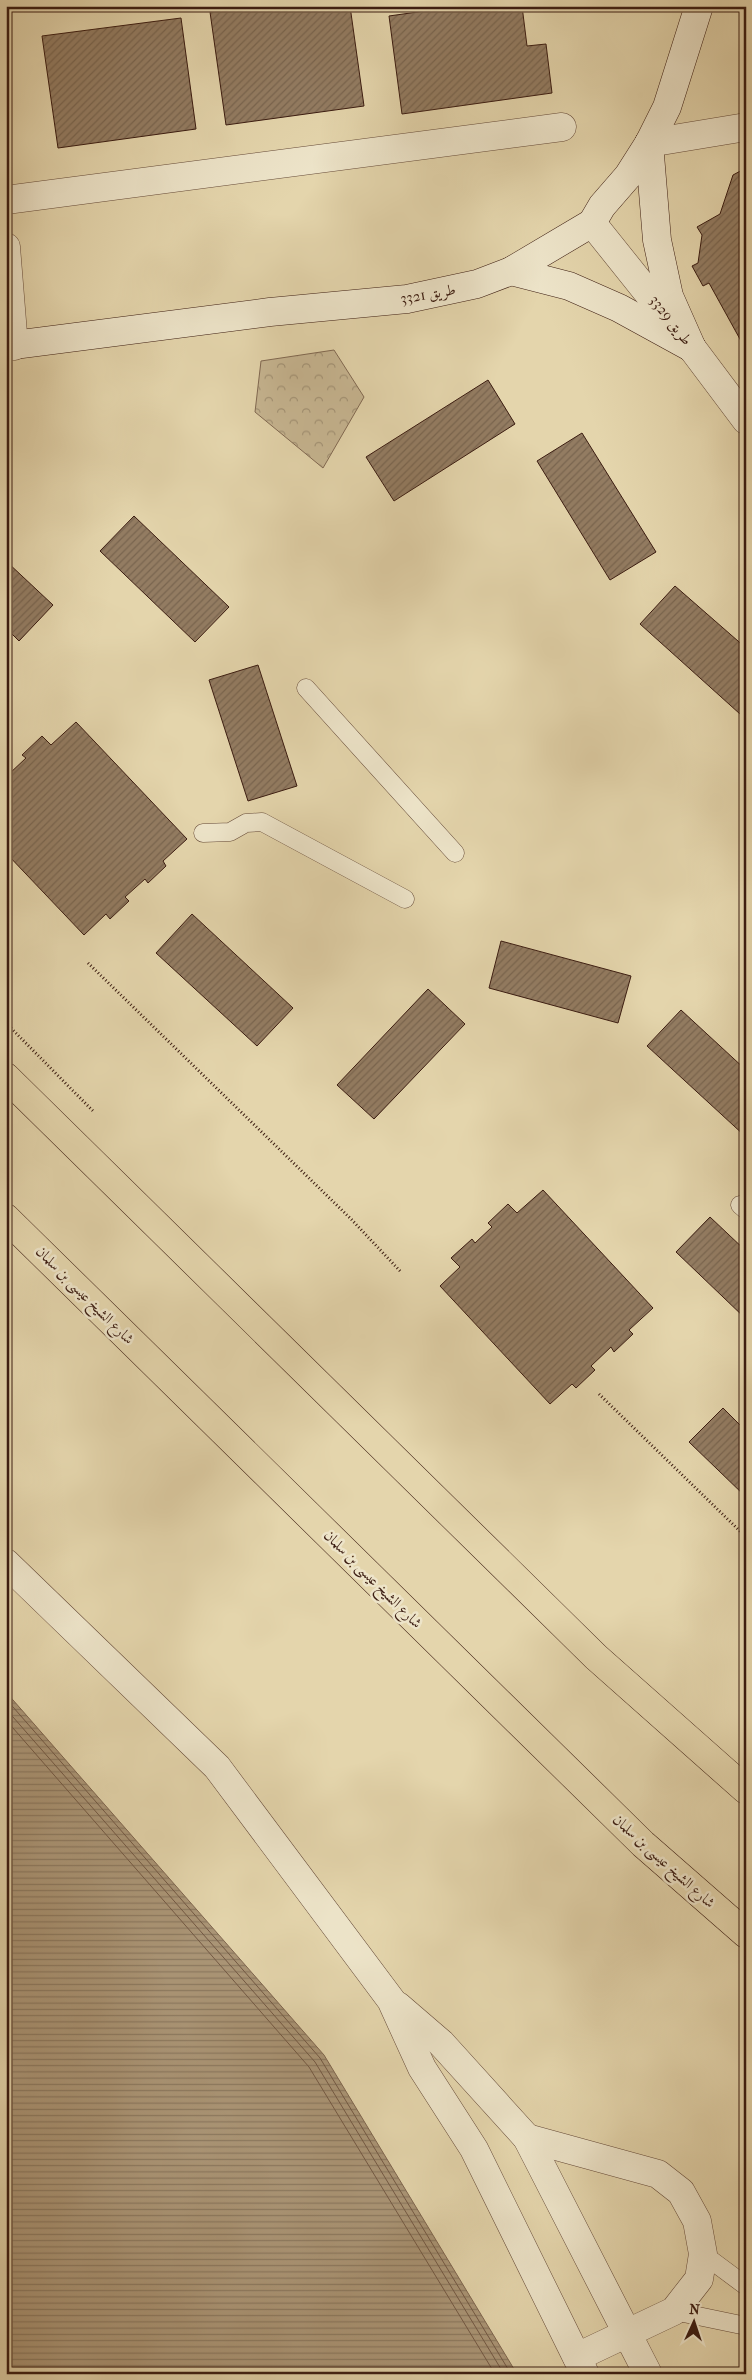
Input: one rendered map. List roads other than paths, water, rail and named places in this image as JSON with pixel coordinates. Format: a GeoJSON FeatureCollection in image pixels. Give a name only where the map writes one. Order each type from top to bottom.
{"type":"FeatureCollection","features":[{"type":"Feature","properties":{"kind":"highway"},"geometry":{"type":"LineString","coordinates":[[6,1078],[596,1657],[746,1790]]}},
{"type":"Feature","properties":{"kind":"highway","name":"شارع الشيخ عيسى بن سلمان"},"geometry":{"type":"LineString","coordinates":[[6,1218],[636,1837],[746,1934]]}},
{"type":"Feature","properties":{"kind":"street","name":"طريق 3321"},"geometry":{"type":"LineString","coordinates":[[10,346],[270,312],[408,299],[477,284],[511,270],[592,223],[602,206],[628,176],[649,143],[667,107],[699,6]]}},
{"type":"Feature","properties":{"kind":"street"},"geometry":{"type":"LineString","coordinates":[[6,200],[562,127]]}},
{"type":"Feature","properties":{"kind":"street"},"geometry":{"type":"LineString","coordinates":[[692,348],[669,296],[657,240],[649,143],[746,127]]}},
{"type":"Feature","properties":{"kind":"street","name":"طريق 3329"},"geometry":{"type":"LineString","coordinates":[[592,223],[692,348],[746,420]]}},
{"type":"Feature","properties":{"kind":"street"},"geometry":{"type":"LineString","coordinates":[[6,247],[10,346]]}},
{"type":"Feature","properties":{"kind":"street"},"geometry":{"type":"LineString","coordinates":[[511,270],[570,286],[619,308],[692,348]]}},
{"type":"Feature","properties":{"kind":"street"},"geometry":{"type":"LineString","coordinates":[[6,1563],[217,1767],[391,2000],[422,2068],[474,2149],[581,2366],[627,2334],[674,2311],[699,2279],[703,2254],[697,2221],[681,2192],[658,2174],[526,2138]]}},
{"type":"Feature","properties":{"kind":"street"},"geometry":{"type":"LineString","coordinates":[[391,2000],[442,2043],[526,2138],[648,2374]]}},
{"type":"Feature","properties":{"kind":"lane"},"geometry":{"type":"LineString","coordinates":[[306,688],[455,853]]}},
{"type":"Feature","properties":{"kind":"lane"},"geometry":{"type":"LineString","coordinates":[[203,833],[230,832],[246,823],[262,822],[405,899]]}},
{"type":"Feature","properties":{"kind":"lane"},"geometry":{"type":"LineString","coordinates":[[703,2254],[746,2286]]}},
{"type":"Feature","properties":{"kind":"lane"},"geometry":{"type":"LineString","coordinates":[[674,2311],[746,2326]]}},
{"type":"Feature","properties":{"kind":"water"},"geometry":{"type":"Polygon","coordinates":[[[6,1692],[324,2055],[517,2374],[6,2374],[6,1692]]]}}]}
